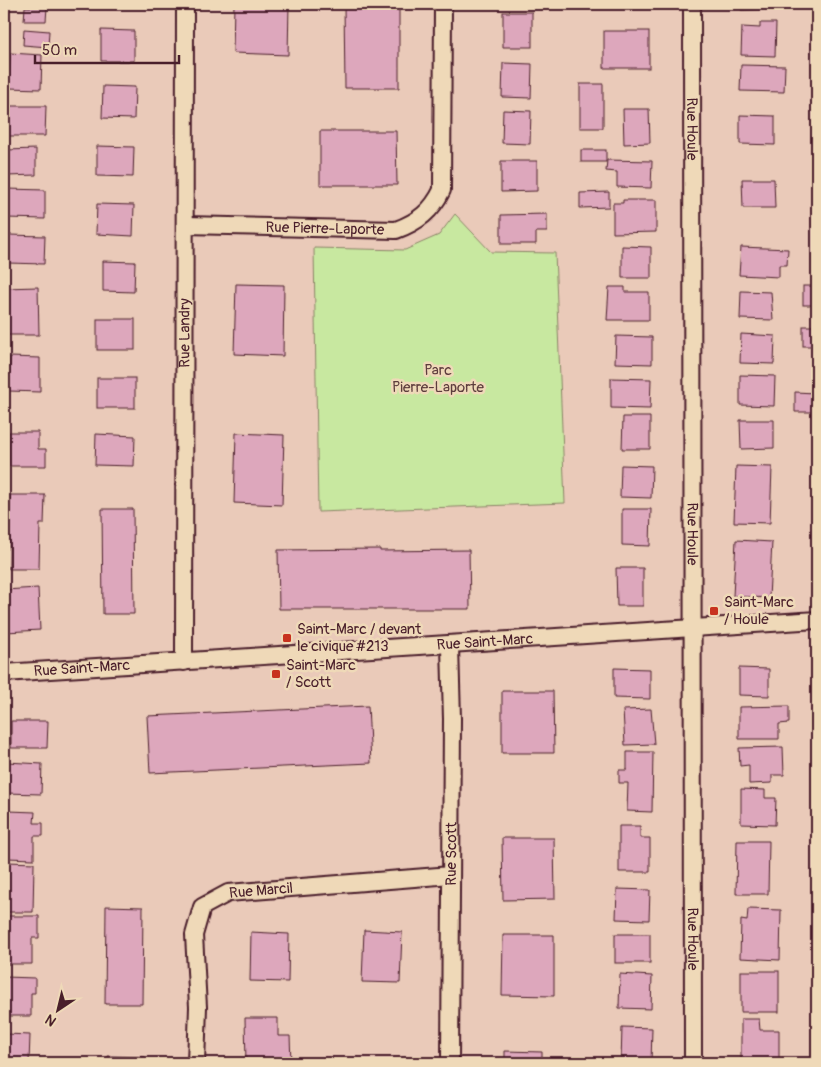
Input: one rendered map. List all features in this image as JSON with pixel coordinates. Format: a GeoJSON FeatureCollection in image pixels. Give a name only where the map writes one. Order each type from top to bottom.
{"type":"FeatureCollection","features":[{"type":"Feature","properties":{"kind":"street","name":"Rue Landry"},"geometry":{"type":"LineString","coordinates":[[184,662],[185,4]]}},
{"type":"Feature","properties":{"kind":"street","name":"Rue Pierre-Laporte"},"geometry":{"type":"LineString","coordinates":[[185,225],[396,230],[411,224],[427,213],[442,190],[443,4]]}},
{"type":"Feature","properties":{"kind":"street","name":"Rue Houle"},"geometry":{"type":"LineString","coordinates":[[692,4],[694,1063]]}},
{"type":"Feature","properties":{"kind":"street","name":"Rue Saint-Marc"},"geometry":{"type":"LineString","coordinates":[[4,673],[450,646],[817,620]]}},
{"type":"Feature","properties":{"kind":"street","name":"Rue Scott"},"geometry":{"type":"LineString","coordinates":[[450,646],[452,686],[450,1063]]}},
{"type":"Feature","properties":{"kind":"street","name":"Rue Marcil"},"geometry":{"type":"LineString","coordinates":[[196,1063],[198,1007],[194,935],[202,907],[228,893],[451,875]]}},
{"type":"Feature","properties":{"kind":"green space","name":"Parc Pierre-Laporte"},"geometry":{"type":"Polygon","coordinates":[[[455,214],[491,252],[555,253],[565,503],[318,512],[314,248],[405,250],[439,235],[455,214]]]}},
{"type":"Feature","properties":{"kind":"building"},"geometry":{"type":"Polygon","coordinates":[[[234,4],[289,4],[288,55],[233,53],[234,4]]]}},
{"type":"Feature","properties":{"kind":"building"},"geometry":{"type":"Polygon","coordinates":[[[344,4],[399,4],[399,88],[345,88],[344,4]]]}},
{"type":"Feature","properties":{"kind":"building"},"geometry":{"type":"Polygon","coordinates":[[[620,4],[654,4],[654,7],[620,7],[620,4]]]}},
{"type":"Feature","properties":{"kind":"building"},"geometry":{"type":"Polygon","coordinates":[[[741,4],[778,4],[778,9],[741,10],[741,4]]]}},
{"type":"Feature","properties":{"kind":"building"},"geometry":{"type":"Polygon","coordinates":[[[25,7],[47,7],[46,21],[24,21],[25,7]]]}},
{"type":"Feature","properties":{"kind":"building"},"geometry":{"type":"Polygon","coordinates":[[[503,12],[532,12],[532,47],[503,47],[503,12]]]}},
{"type":"Feature","properties":{"kind":"building"},"geometry":{"type":"Polygon","coordinates":[[[760,23],[776,23],[775,56],[741,55],[742,27],[760,28],[760,23]]]}},
{"type":"Feature","properties":{"kind":"building"},"geometry":{"type":"Polygon","coordinates":[[[24,29],[49,31],[48,47],[23,45],[24,29]]]}},
{"type":"Feature","properties":{"kind":"building"},"geometry":{"type":"Polygon","coordinates":[[[101,30],[134,31],[134,61],[101,61],[101,30]]]}},
{"type":"Feature","properties":{"kind":"building"},"geometry":{"type":"Polygon","coordinates":[[[604,31],[649,31],[649,68],[604,68],[604,31]]]}},
{"type":"Feature","properties":{"kind":"building"},"geometry":{"type":"Polygon","coordinates":[[[10,53],[42,55],[41,89],[9,88],[10,53]]]}},
{"type":"Feature","properties":{"kind":"building"},"geometry":{"type":"Polygon","coordinates":[[[503,63],[532,64],[531,98],[502,97],[503,63]]]}},
{"type":"Feature","properties":{"kind":"building"},"geometry":{"type":"Polygon","coordinates":[[[741,65],[785,66],[784,92],[740,91],[741,65]]]}},
{"type":"Feature","properties":{"kind":"building"},"geometry":{"type":"Polygon","coordinates":[[[580,84],[603,84],[603,128],[580,128],[580,84]]]}},
{"type":"Feature","properties":{"kind":"building"},"geometry":{"type":"Polygon","coordinates":[[[103,86],[135,87],[134,119],[102,118],[103,86]]]}},
{"type":"Feature","properties":{"kind":"building"},"geometry":{"type":"Polygon","coordinates":[[[8,106],[46,106],[45,136],[7,136],[8,106]]]}},
{"type":"Feature","properties":{"kind":"building"},"geometry":{"type":"Polygon","coordinates":[[[623,109],[649,109],[650,143],[624,144],[623,109]]]}},
{"type":"Feature","properties":{"kind":"building"},"geometry":{"type":"Polygon","coordinates":[[[503,110],[531,111],[530,144],[502,143],[503,110]]]}},
{"type":"Feature","properties":{"kind":"building"},"geometry":{"type":"Polygon","coordinates":[[[740,115],[775,116],[775,145],[740,144],[740,115]]]}},
{"type":"Feature","properties":{"kind":"building"},"geometry":{"type":"Polygon","coordinates":[[[320,131],[396,131],[397,185],[320,185],[320,131]]]}},
{"type":"Feature","properties":{"kind":"building"},"geometry":{"type":"Polygon","coordinates":[[[97,146],[134,147],[133,177],[97,176],[97,146]]]}},
{"type":"Feature","properties":{"kind":"building"},"geometry":{"type":"Polygon","coordinates":[[[36,149],[36,175],[7,176],[7,150],[36,149]]]}},
{"type":"Feature","properties":{"kind":"building"},"geometry":{"type":"Polygon","coordinates":[[[581,150],[606,150],[606,162],[581,162],[581,150]]]}},
{"type":"Feature","properties":{"kind":"building"},"geometry":{"type":"Polygon","coordinates":[[[607,160],[652,161],[651,188],[617,187],[617,172],[606,171],[607,160]]]}},
{"type":"Feature","properties":{"kind":"building"},"geometry":{"type":"Polygon","coordinates":[[[501,161],[537,161],[537,191],[501,192],[501,161]]]}},
{"type":"Feature","properties":{"kind":"building"},"geometry":{"type":"Polygon","coordinates":[[[742,179],[774,179],[775,208],[743,208],[742,179]]]}},
{"type":"Feature","properties":{"kind":"building"},"geometry":{"type":"Polygon","coordinates":[[[7,189],[45,190],[45,219],[7,218],[7,189]]]}},
{"type":"Feature","properties":{"kind":"building"},"geometry":{"type":"Polygon","coordinates":[[[609,192],[609,207],[580,208],[580,193],[609,192]]]}},
{"type":"Feature","properties":{"kind":"building"},"geometry":{"type":"Polygon","coordinates":[[[623,200],[656,200],[656,232],[613,233],[613,203],[623,203],[623,200]]]}},
{"type":"Feature","properties":{"kind":"building"},"geometry":{"type":"Polygon","coordinates":[[[97,204],[134,205],[133,236],[96,234],[97,204]]]}},
{"type":"Feature","properties":{"kind":"building"},"geometry":{"type":"Polygon","coordinates":[[[547,214],[547,232],[536,232],[536,244],[501,244],[501,215],[547,214]]]}},
{"type":"Feature","properties":{"kind":"building"},"geometry":{"type":"Polygon","coordinates":[[[9,235],[45,236],[44,264],[8,263],[9,235]]]}},
{"type":"Feature","properties":{"kind":"building"},"geometry":{"type":"Polygon","coordinates":[[[622,246],[651,247],[651,278],[622,278],[622,246]]]}},
{"type":"Feature","properties":{"kind":"building"},"geometry":{"type":"Polygon","coordinates":[[[741,247],[788,249],[787,265],[779,265],[779,277],[739,275],[741,247]]]}},
{"type":"Feature","properties":{"kind":"building"},"geometry":{"type":"Polygon","coordinates":[[[103,261],[135,262],[134,292],[103,291],[103,261]]]}},
{"type":"Feature","properties":{"kind":"building"},"geometry":{"type":"Polygon","coordinates":[[[236,284],[284,285],[283,356],[234,354],[236,284]]]}},
{"type":"Feature","properties":{"kind":"building"},"geometry":{"type":"Polygon","coordinates":[[[803,286],[817,286],[817,305],[803,305],[803,286]]]}},
{"type":"Feature","properties":{"kind":"building"},"geometry":{"type":"Polygon","coordinates":[[[38,287],[39,335],[5,335],[4,288],[38,287]]]}},
{"type":"Feature","properties":{"kind":"building"},"geometry":{"type":"Polygon","coordinates":[[[609,287],[625,287],[625,292],[649,292],[649,320],[607,320],[609,287]]]}},
{"type":"Feature","properties":{"kind":"building"},"geometry":{"type":"Polygon","coordinates":[[[741,291],[771,292],[773,320],[740,319],[741,291]]]}},
{"type":"Feature","properties":{"kind":"building"},"geometry":{"type":"Polygon","coordinates":[[[97,319],[135,319],[135,350],[97,350],[97,319]]]}},
{"type":"Feature","properties":{"kind":"building"},"geometry":{"type":"Polygon","coordinates":[[[803,326],[817,326],[817,346],[803,346],[803,326]]]}},
{"type":"Feature","properties":{"kind":"building"},"geometry":{"type":"Polygon","coordinates":[[[741,334],[775,336],[774,364],[740,363],[741,334]]]}},
{"type":"Feature","properties":{"kind":"building"},"geometry":{"type":"Polygon","coordinates":[[[616,336],[652,337],[652,364],[615,363],[616,336]]]}},
{"type":"Feature","properties":{"kind":"building"},"geometry":{"type":"Polygon","coordinates":[[[10,357],[40,358],[40,392],[9,391],[10,357]]]}},
{"type":"Feature","properties":{"kind":"building"},"geometry":{"type":"Polygon","coordinates":[[[740,375],[775,376],[774,406],[740,405],[740,375]]]}},
{"type":"Feature","properties":{"kind":"building"},"geometry":{"type":"Polygon","coordinates":[[[97,378],[135,378],[135,408],[97,408],[97,378]]]}},
{"type":"Feature","properties":{"kind":"building"},"geometry":{"type":"Polygon","coordinates":[[[611,378],[651,379],[650,409],[611,408],[611,378]]]}},
{"type":"Feature","properties":{"kind":"building"},"geometry":{"type":"Polygon","coordinates":[[[815,383],[817,383],[817,412],[795,412],[795,392],[815,393],[815,383]]]}},
{"type":"Feature","properties":{"kind":"building"},"geometry":{"type":"Polygon","coordinates":[[[623,417],[650,417],[650,449],[622,449],[623,417]]]}},
{"type":"Feature","properties":{"kind":"building"},"geometry":{"type":"Polygon","coordinates":[[[740,420],[774,420],[774,448],[741,449],[740,420]]]}},
{"type":"Feature","properties":{"kind":"building"},"geometry":{"type":"Polygon","coordinates":[[[9,432],[38,432],[38,449],[46,449],[46,466],[9,466],[9,432]]]}},
{"type":"Feature","properties":{"kind":"building"},"geometry":{"type":"Polygon","coordinates":[[[236,433],[284,435],[282,505],[234,503],[236,433]]]}},
{"type":"Feature","properties":{"kind":"building"},"geometry":{"type":"Polygon","coordinates":[[[96,434],[135,436],[134,466],[95,465],[96,434]]]}},
{"type":"Feature","properties":{"kind":"building"},"geometry":{"type":"Polygon","coordinates":[[[621,465],[652,466],[651,498],[620,497],[621,465]]]}},
{"type":"Feature","properties":{"kind":"building"},"geometry":{"type":"Polygon","coordinates":[[[736,466],[772,467],[770,523],[734,522],[736,466]]]}},
{"type":"Feature","properties":{"kind":"building"},"geometry":{"type":"Polygon","coordinates":[[[10,495],[45,495],[44,524],[40,524],[39,569],[9,569],[10,495]]]}},
{"type":"Feature","properties":{"kind":"building"},"geometry":{"type":"Polygon","coordinates":[[[102,509],[133,509],[134,614],[103,614],[102,509]]]}},
{"type":"Feature","properties":{"kind":"building"},"geometry":{"type":"Polygon","coordinates":[[[622,509],[651,509],[650,546],[622,545],[622,509]]]}},
{"type":"Feature","properties":{"kind":"building"},"geometry":{"type":"Polygon","coordinates":[[[736,540],[772,542],[769,598],[733,596],[736,540]]]}},
{"type":"Feature","properties":{"kind":"building"},"geometry":{"type":"Polygon","coordinates":[[[380,549],[380,551],[469,550],[470,609],[279,609],[278,550],[380,549]]]}},
{"type":"Feature","properties":{"kind":"building"},"geometry":{"type":"Polygon","coordinates":[[[616,568],[643,568],[643,606],[617,606],[616,568]]]}},
{"type":"Feature","properties":{"kind":"building"},"geometry":{"type":"Polygon","coordinates":[[[38,588],[40,630],[6,632],[4,590],[38,588]]]}},
{"type":"Feature","properties":{"kind":"building"},"geometry":{"type":"Polygon","coordinates":[[[614,668],[650,669],[650,699],[614,698],[614,668]]]}},
{"type":"Feature","properties":{"kind":"building"},"geometry":{"type":"Polygon","coordinates":[[[739,668],[769,669],[769,696],[739,695],[739,668]]]}},
{"type":"Feature","properties":{"kind":"building"},"geometry":{"type":"Polygon","coordinates":[[[502,691],[553,691],[554,753],[502,753],[502,691]]]}},
{"type":"Feature","properties":{"kind":"building"},"geometry":{"type":"Polygon","coordinates":[[[368,706],[371,763],[150,773],[147,716],[368,706]]]}},
{"type":"Feature","properties":{"kind":"building"},"geometry":{"type":"Polygon","coordinates":[[[789,706],[789,723],[779,724],[779,739],[739,739],[739,707],[789,706]]]}},
{"type":"Feature","properties":{"kind":"building"},"geometry":{"type":"Polygon","coordinates":[[[651,709],[654,744],[625,745],[623,710],[651,709]]]}},
{"type":"Feature","properties":{"kind":"building"},"geometry":{"type":"Polygon","coordinates":[[[11,721],[48,721],[47,748],[11,748],[11,721]]]}},
{"type":"Feature","properties":{"kind":"building"},"geometry":{"type":"Polygon","coordinates":[[[783,747],[784,775],[772,775],[772,783],[749,784],[749,765],[740,766],[739,748],[783,747]]]}},
{"type":"Feature","properties":{"kind":"building"},"geometry":{"type":"Polygon","coordinates":[[[627,752],[653,752],[652,812],[627,811],[628,783],[619,783],[619,770],[627,770],[627,752]]]}},
{"type":"Feature","properties":{"kind":"building"},"geometry":{"type":"Polygon","coordinates":[[[7,762],[42,764],[41,794],[6,793],[7,762]]]}},
{"type":"Feature","properties":{"kind":"building"},"geometry":{"type":"Polygon","coordinates":[[[741,789],[765,790],[765,798],[776,798],[775,825],[741,824],[741,789]]]}},
{"type":"Feature","properties":{"kind":"building"},"geometry":{"type":"Polygon","coordinates":[[[9,811],[35,812],[34,823],[43,823],[43,836],[34,836],[34,859],[8,858],[9,811]]]}},
{"type":"Feature","properties":{"kind":"building"},"geometry":{"type":"Polygon","coordinates":[[[619,826],[640,826],[640,838],[650,838],[650,872],[619,872],[619,826]]]}},
{"type":"Feature","properties":{"kind":"building"},"geometry":{"type":"Polygon","coordinates":[[[502,838],[554,838],[555,899],[503,900],[502,838]]]}},
{"type":"Feature","properties":{"kind":"building"},"geometry":{"type":"Polygon","coordinates":[[[737,841],[769,841],[768,894],[736,894],[737,841]]]}},
{"type":"Feature","properties":{"kind":"building"},"geometry":{"type":"Polygon","coordinates":[[[8,862],[34,863],[33,912],[7,912],[8,862]]]}},
{"type":"Feature","properties":{"kind":"building"},"geometry":{"type":"Polygon","coordinates":[[[617,889],[650,890],[649,920],[616,919],[617,889]]]}},
{"type":"Feature","properties":{"kind":"building"},"geometry":{"type":"Polygon","coordinates":[[[106,906],[143,907],[142,1004],[105,1004],[106,906]]]}},
{"type":"Feature","properties":{"kind":"building"},"geometry":{"type":"Polygon","coordinates":[[[748,909],[781,910],[780,960],[740,958],[741,920],[747,921],[748,909]]]}},
{"type":"Feature","properties":{"kind":"building"},"geometry":{"type":"Polygon","coordinates":[[[5,916],[39,916],[39,938],[32,938],[32,964],[5,964],[5,916]]]}},
{"type":"Feature","properties":{"kind":"building"},"geometry":{"type":"Polygon","coordinates":[[[364,930],[402,932],[400,983],[362,982],[364,930]]]}},
{"type":"Feature","properties":{"kind":"building"},"geometry":{"type":"Polygon","coordinates":[[[251,932],[289,934],[288,982],[250,981],[251,932]]]}},
{"type":"Feature","properties":{"kind":"building"},"geometry":{"type":"Polygon","coordinates":[[[615,934],[650,934],[650,963],[615,963],[615,934]]]}},
{"type":"Feature","properties":{"kind":"building"},"geometry":{"type":"Polygon","coordinates":[[[503,935],[554,935],[554,996],[502,995],[503,935]]]}},
{"type":"Feature","properties":{"kind":"building"},"geometry":{"type":"Polygon","coordinates":[[[741,971],[779,971],[779,1012],[741,1012],[741,971]]]}},
{"type":"Feature","properties":{"kind":"building"},"geometry":{"type":"Polygon","coordinates":[[[620,974],[652,976],[651,1009],[619,1008],[620,974]]]}},
{"type":"Feature","properties":{"kind":"building"},"geometry":{"type":"Polygon","coordinates":[[[5,977],[35,978],[35,993],[31,993],[31,1016],[4,1016],[5,977]]]}},
{"type":"Feature","properties":{"kind":"building"},"geometry":{"type":"Polygon","coordinates":[[[245,1018],[278,1018],[278,1036],[290,1036],[291,1063],[246,1063],[245,1018]]]}},
{"type":"Feature","properties":{"kind":"building"},"geometry":{"type":"Polygon","coordinates":[[[741,1019],[759,1019],[760,1030],[779,1030],[779,1059],[741,1060],[741,1019]]]}},
{"type":"Feature","properties":{"kind":"building"},"geometry":{"type":"Polygon","coordinates":[[[622,1027],[652,1028],[651,1063],[621,1063],[622,1027]]]}},
{"type":"Feature","properties":{"kind":"building"},"geometry":{"type":"Polygon","coordinates":[[[6,1034],[30,1035],[29,1063],[5,1063],[6,1034]]]}},
{"type":"Feature","properties":{"kind":"building"},"geometry":{"type":"Polygon","coordinates":[[[505,1051],[542,1052],[542,1063],[505,1063],[505,1051]]]}},
{"type":"Feature","properties":{"kind":"building"},"geometry":{"type":"Polygon","coordinates":[[[108,1056],[145,1057],[145,1063],[108,1063],[108,1056]]]}},
{"type":"Feature","properties":{"kind":"place","name":"Saint-Marc / Houle"},"geometry":{"type":"Point","coordinates":[714,611]}},
{"type":"Feature","properties":{"kind":"place","name":"Saint-Marc / devant le civique #213"},"geometry":{"type":"Point","coordinates":[287,638]}},
{"type":"Feature","properties":{"kind":"place","name":"Saint-Marc / Scott"},"geometry":{"type":"Point","coordinates":[276,674]}}]}
